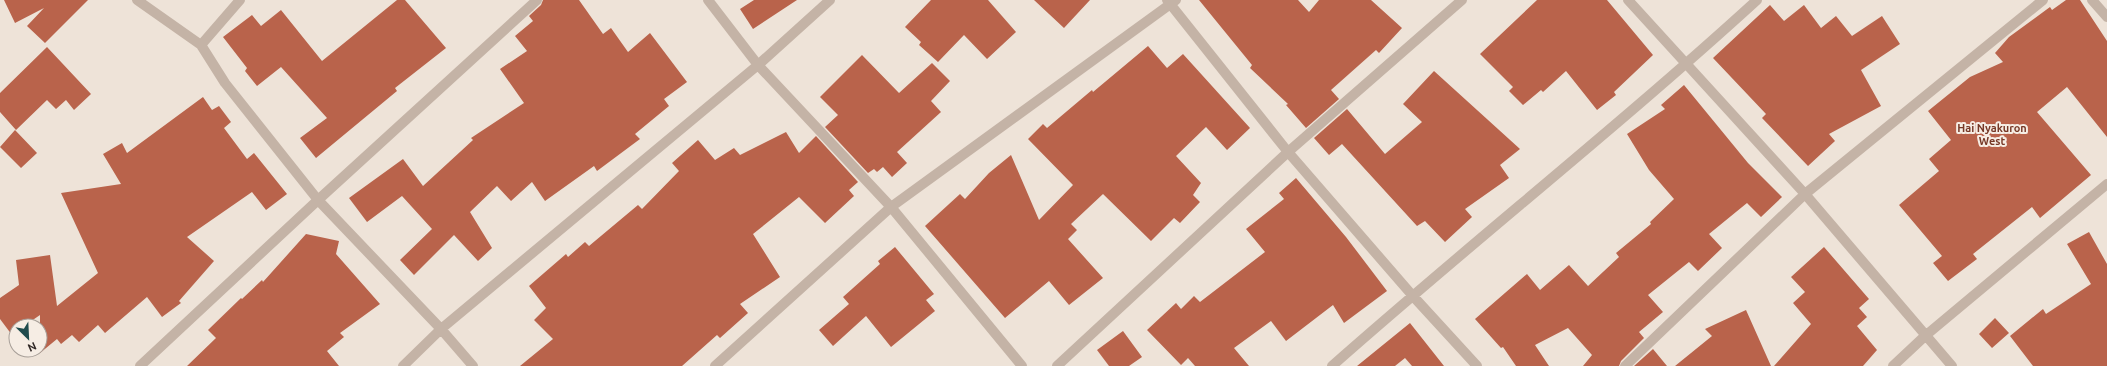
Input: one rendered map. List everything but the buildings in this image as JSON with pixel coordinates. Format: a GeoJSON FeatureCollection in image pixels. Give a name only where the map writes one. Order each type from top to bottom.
{"type":"FeatureCollection","features":[{"type":"Feature","properties":{"kind":"street"},"geometry":{"type":"LineString","coordinates":[[137,0],[201,45],[225,83],[318,200],[441,329],[473,366]]}},
{"type":"Feature","properties":{"kind":"street"},"geometry":{"type":"LineString","coordinates":[[201,45],[240,0]]}},
{"type":"Feature","properties":{"kind":"street"},"geometry":{"type":"LineString","coordinates":[[140,366],[318,200],[537,0]]}},
{"type":"Feature","properties":{"kind":"street"},"geometry":{"type":"LineString","coordinates":[[708,0],[758,66],[891,207],[1022,366]]}},
{"type":"Feature","properties":{"kind":"street"},"geometry":{"type":"LineString","coordinates":[[403,366],[441,329],[758,66],[830,0]]}},
{"type":"Feature","properties":{"kind":"street"},"geometry":{"type":"LineString","coordinates":[[1057,366],[1288,152],[1462,0]]}},
{"type":"Feature","properties":{"kind":"street"},"geometry":{"type":"LineString","coordinates":[[1628,0],[1805,194],[1952,366]]}},
{"type":"Feature","properties":{"kind":"street"},"geometry":{"type":"LineString","coordinates":[[1332,366],[1412,295],[1686,65],[1757,0]]}},
{"type":"Feature","properties":{"kind":"street"},"geometry":{"type":"LineString","coordinates":[[1625,366],[1805,194],[2043,0]]}},
{"type":"Feature","properties":{"kind":"street"},"geometry":{"type":"LineString","coordinates":[[2092,0],[2107,17]]}},
{"type":"Feature","properties":{"kind":"street"},"geometry":{"type":"LineString","coordinates":[[715,366],[891,207],[1171,2],[1288,152],[1412,295],[1477,366]]}},
{"type":"Feature","properties":{"kind":"street"},"geometry":{"type":"LineString","coordinates":[[1893,366],[1925,336],[2107,184]]}},
{"type":"Feature","properties":{"kind":"district","name":"Hai Nyakuron West"},"geometry":{"type":"Point","coordinates":[1992,134]}}]}
